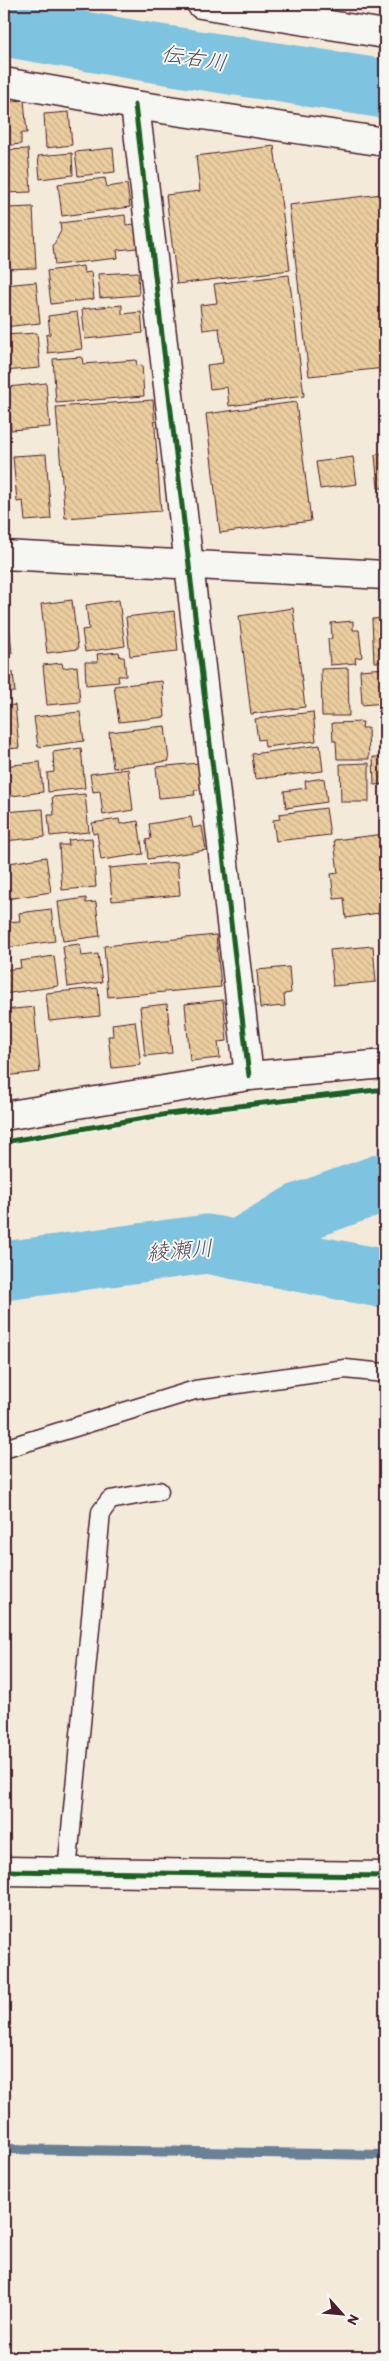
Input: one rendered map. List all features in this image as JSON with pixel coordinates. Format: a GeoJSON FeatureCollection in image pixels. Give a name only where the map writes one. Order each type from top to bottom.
{"type":"FeatureCollection","features":[{"type":"Feature","properties":{"kind":"street"},"geometry":{"type":"LineString","coordinates":[[202,4],[385,34]]}},
{"type":"Feature","properties":{"kind":"street"},"geometry":{"type":"LineString","coordinates":[[4,82],[135,105],[385,142]]}},
{"type":"Feature","properties":{"kind":"street"},"geometry":{"type":"LineString","coordinates":[[135,105],[249,1076]]}},
{"type":"Feature","properties":{"kind":"street"},"geometry":{"type":"LineString","coordinates":[[4,555],[385,576]]}},
{"type":"Feature","properties":{"kind":"street"},"geometry":{"type":"LineString","coordinates":[[4,1116],[249,1076],[385,1064]]}},
{"type":"Feature","properties":{"kind":"street"},"geometry":{"type":"LineString","coordinates":[[4,1871],[385,1876]]}},
{"type":"Feature","properties":{"kind":"lane"},"geometry":{"type":"LineString","coordinates":[[4,1449],[196,1390],[344,1369],[385,1373]]}},
{"type":"Feature","properties":{"kind":"lane"},"geometry":{"type":"LineString","coordinates":[[67,1872],[101,1512],[110,1500],[159,1491]]}},
{"type":"Feature","properties":{"kind":"building"},"geometry":{"type":"Polygon","coordinates":[[[295,4],[332,4],[332,6],[296,7],[295,4]]]}},
{"type":"Feature","properties":{"kind":"building"},"geometry":{"type":"Polygon","coordinates":[[[362,4],[383,4],[384,6],[362,7],[362,4]]]}},
{"type":"Feature","properties":{"kind":"building"},"geometry":{"type":"Polygon","coordinates":[[[24,100],[27,133],[21,133],[21,144],[4,146],[4,102],[24,100]]]}},
{"type":"Feature","properties":{"kind":"building"},"geometry":{"type":"Polygon","coordinates":[[[69,112],[72,145],[46,148],[44,114],[69,112]]]}},
{"type":"Feature","properties":{"kind":"building"},"geometry":{"type":"Polygon","coordinates":[[[274,146],[290,270],[177,284],[166,195],[200,191],[196,156],[274,146]]]}},
{"type":"Feature","properties":{"kind":"building"},"geometry":{"type":"Polygon","coordinates":[[[113,148],[115,172],[78,176],[75,152],[113,148]]]}},
{"type":"Feature","properties":{"kind":"building"},"geometry":{"type":"Polygon","coordinates":[[[28,149],[31,192],[4,193],[4,150],[28,149]]]}},
{"type":"Feature","properties":{"kind":"building"},"geometry":{"type":"Polygon","coordinates":[[[72,153],[73,175],[40,179],[38,156],[72,153]]]}},
{"type":"Feature","properties":{"kind":"building"},"geometry":{"type":"Polygon","coordinates":[[[105,178],[107,187],[127,184],[130,207],[62,216],[58,184],[105,178]]]}},
{"type":"Feature","properties":{"kind":"building"},"geometry":{"type":"Polygon","coordinates":[[[382,194],[385,222],[385,368],[309,376],[289,205],[382,194]]]}},
{"type":"Feature","properties":{"kind":"building"},"geometry":{"type":"Polygon","coordinates":[[[33,207],[36,268],[4,269],[4,214],[8,214],[7,208],[33,207]]]}},
{"type":"Feature","properties":{"kind":"building"},"geometry":{"type":"Polygon","coordinates":[[[125,215],[126,225],[135,224],[137,248],[117,250],[118,258],[55,265],[53,246],[61,231],[60,223],[125,215]]]}},
{"type":"Feature","properties":{"kind":"building"},"geometry":{"type":"Polygon","coordinates":[[[83,266],[84,273],[91,272],[94,299],[51,304],[47,271],[83,266]]]}},
{"type":"Feature","properties":{"kind":"building"},"geometry":{"type":"Polygon","coordinates":[[[138,272],[139,295],[100,298],[98,274],[138,272]]]}},
{"type":"Feature","properties":{"kind":"building"},"geometry":{"type":"Polygon","coordinates":[[[289,275],[304,396],[229,406],[227,387],[210,389],[207,365],[223,363],[219,328],[203,330],[200,305],[217,303],[214,284],[289,275]]]}},
{"type":"Feature","properties":{"kind":"building"},"geometry":{"type":"Polygon","coordinates":[[[36,282],[40,323],[4,327],[4,285],[36,282]]]}},
{"type":"Feature","properties":{"kind":"building"},"geometry":{"type":"Polygon","coordinates":[[[122,305],[122,314],[141,312],[143,333],[85,339],[82,309],[122,305]]]}},
{"type":"Feature","properties":{"kind":"building"},"geometry":{"type":"Polygon","coordinates":[[[77,312],[82,349],[48,353],[46,335],[50,334],[48,316],[77,312]]]}},
{"type":"Feature","properties":{"kind":"building"},"geometry":{"type":"Polygon","coordinates":[[[37,333],[40,368],[4,371],[4,335],[37,333]]]}},
{"type":"Feature","properties":{"kind":"building"},"geometry":{"type":"Polygon","coordinates":[[[82,357],[83,364],[136,360],[137,366],[142,365],[144,396],[56,403],[53,359],[82,357]]]}},
{"type":"Feature","properties":{"kind":"building"},"geometry":{"type":"Polygon","coordinates":[[[46,383],[50,427],[11,430],[8,387],[46,383]]]}},
{"type":"Feature","properties":{"kind":"building"},"geometry":{"type":"Polygon","coordinates":[[[153,400],[161,511],[65,518],[56,407],[153,400]]]}},
{"type":"Feature","properties":{"kind":"building"},"geometry":{"type":"Polygon","coordinates":[[[296,402],[311,521],[220,533],[206,414],[296,402]]]}},
{"type":"Feature","properties":{"kind":"building"},"geometry":{"type":"Polygon","coordinates":[[[385,453],[385,488],[378,488],[375,455],[385,453]]]}},
{"type":"Feature","properties":{"kind":"building"},"geometry":{"type":"Polygon","coordinates":[[[46,454],[51,519],[25,521],[23,501],[17,502],[13,456],[46,454]]]}},
{"type":"Feature","properties":{"kind":"building"},"geometry":{"type":"Polygon","coordinates":[[[353,457],[357,484],[320,489],[316,462],[353,457]]]}},
{"type":"Feature","properties":{"kind":"building"},"geometry":{"type":"Polygon","coordinates":[[[72,600],[78,649],[47,653],[41,604],[72,600]]]}},
{"type":"Feature","properties":{"kind":"building"},"geometry":{"type":"Polygon","coordinates":[[[119,600],[125,646],[85,652],[82,630],[89,629],[86,605],[119,600]]]}},
{"type":"Feature","properties":{"kind":"building"},"geometry":{"type":"Polygon","coordinates":[[[4,604],[7,604],[12,653],[4,654],[4,604]]]}},
{"type":"Feature","properties":{"kind":"building"},"geometry":{"type":"Polygon","coordinates":[[[293,608],[305,707],[251,714],[239,616],[293,608]]]}},
{"type":"Feature","properties":{"kind":"building"},"geometry":{"type":"Polygon","coordinates":[[[174,611],[178,651],[130,656],[126,617],[174,611]]]}},
{"type":"Feature","properties":{"kind":"building"},"geometry":{"type":"Polygon","coordinates":[[[385,618],[385,662],[374,662],[372,619],[385,618]]]}},
{"type":"Feature","properties":{"kind":"building"},"geometry":{"type":"Polygon","coordinates":[[[353,621],[353,630],[359,630],[362,657],[355,658],[356,663],[330,665],[328,639],[332,638],[331,623],[353,621]]]}},
{"type":"Feature","properties":{"kind":"building"},"geometry":{"type":"Polygon","coordinates":[[[119,652],[120,657],[124,657],[126,676],[118,676],[119,682],[86,685],[85,662],[98,662],[97,654],[119,652]]]}},
{"type":"Feature","properties":{"kind":"building"},"geometry":{"type":"Polygon","coordinates":[[[62,663],[63,668],[77,666],[80,702],[47,705],[43,665],[62,663]]]}},
{"type":"Feature","properties":{"kind":"building"},"geometry":{"type":"Polygon","coordinates":[[[348,668],[349,716],[322,716],[321,669],[348,668]]]}},
{"type":"Feature","properties":{"kind":"building"},"geometry":{"type":"Polygon","coordinates":[[[385,668],[385,703],[362,705],[360,670],[385,668]]]}},
{"type":"Feature","properties":{"kind":"building"},"geometry":{"type":"Polygon","coordinates":[[[13,672],[15,692],[4,693],[4,673],[13,672]]]}},
{"type":"Feature","properties":{"kind":"building"},"geometry":{"type":"Polygon","coordinates":[[[162,681],[165,717],[119,722],[114,686],[162,681]]]}},
{"type":"Feature","properties":{"kind":"building"},"geometry":{"type":"Polygon","coordinates":[[[15,705],[19,748],[4,749],[4,706],[15,705]]]}},
{"type":"Feature","properties":{"kind":"building"},"geometry":{"type":"Polygon","coordinates":[[[80,712],[84,741],[38,747],[34,717],[80,712]]]}},
{"type":"Feature","properties":{"kind":"building"},"geometry":{"type":"Polygon","coordinates":[[[313,712],[316,741],[265,747],[264,739],[258,740],[255,719],[313,712]]]}},
{"type":"Feature","properties":{"kind":"building"},"geometry":{"type":"Polygon","coordinates":[[[363,722],[362,728],[368,728],[369,759],[337,759],[332,723],[363,722]]]}},
{"type":"Feature","properties":{"kind":"building"},"geometry":{"type":"Polygon","coordinates":[[[165,726],[169,761],[113,768],[109,732],[165,726]]]}},
{"type":"Feature","properties":{"kind":"building"},"geometry":{"type":"Polygon","coordinates":[[[320,745],[323,771],[255,779],[252,754],[320,745]]]}},
{"type":"Feature","properties":{"kind":"building"},"geometry":{"type":"Polygon","coordinates":[[[81,748],[85,788],[48,792],[47,773],[54,772],[53,752],[81,748]]]}},
{"type":"Feature","properties":{"kind":"building"},"geometry":{"type":"Polygon","coordinates":[[[373,757],[385,757],[385,784],[374,785],[373,757]]]}},
{"type":"Feature","properties":{"kind":"building"},"geometry":{"type":"Polygon","coordinates":[[[40,762],[43,792],[4,797],[4,766],[40,762]]]}},
{"type":"Feature","properties":{"kind":"building"},"geometry":{"type":"Polygon","coordinates":[[[199,763],[201,789],[194,790],[195,795],[159,798],[156,767],[199,763]]]}},
{"type":"Feature","properties":{"kind":"building"},"geometry":{"type":"Polygon","coordinates":[[[369,763],[369,802],[341,802],[340,764],[369,763]]]}},
{"type":"Feature","properties":{"kind":"building"},"geometry":{"type":"Polygon","coordinates":[[[128,769],[133,810],[103,815],[100,791],[93,792],[90,774],[128,769]]]}},
{"type":"Feature","properties":{"kind":"building"},"geometry":{"type":"Polygon","coordinates":[[[324,778],[327,802],[286,808],[284,791],[306,788],[305,781],[324,778]]]}},
{"type":"Feature","properties":{"kind":"building"},"geometry":{"type":"Polygon","coordinates":[[[85,794],[89,832],[50,836],[48,815],[54,815],[52,797],[85,794]]]}},
{"type":"Feature","properties":{"kind":"building"},"geometry":{"type":"Polygon","coordinates":[[[326,808],[330,835],[276,841],[273,820],[280,819],[279,814],[326,808]]]}},
{"type":"Feature","properties":{"kind":"building"},"geometry":{"type":"Polygon","coordinates":[[[43,809],[45,837],[4,841],[4,812],[43,809]]]}},
{"type":"Feature","properties":{"kind":"building"},"geometry":{"type":"Polygon","coordinates":[[[191,817],[193,828],[202,826],[206,850],[148,859],[146,840],[151,839],[149,824],[191,817]]]}},
{"type":"Feature","properties":{"kind":"building"},"geometry":{"type":"Polygon","coordinates":[[[119,819],[120,824],[138,821],[143,854],[101,860],[97,833],[93,834],[92,823],[119,819]]]}},
{"type":"Feature","properties":{"kind":"building"},"geometry":{"type":"Polygon","coordinates":[[[385,834],[385,912],[346,918],[344,898],[334,899],[331,874],[338,873],[334,840],[385,834]]]}},
{"type":"Feature","properties":{"kind":"building"},"geometry":{"type":"Polygon","coordinates":[[[92,838],[96,887],[62,890],[59,845],[69,845],[68,840],[92,838]]]}},
{"type":"Feature","properties":{"kind":"building"},"geometry":{"type":"Polygon","coordinates":[[[46,857],[51,892],[7,899],[4,872],[10,871],[9,863],[46,857]]]}},
{"type":"Feature","properties":{"kind":"building"},"geometry":{"type":"Polygon","coordinates":[[[177,862],[180,895],[112,901],[109,868],[177,862]]]}},
{"type":"Feature","properties":{"kind":"building"},"geometry":{"type":"Polygon","coordinates":[[[86,898],[86,903],[96,902],[100,936],[63,941],[58,902],[86,898]]]}},
{"type":"Feature","properties":{"kind":"building"},"geometry":{"type":"Polygon","coordinates":[[[51,909],[55,941],[4,948],[4,922],[20,921],[19,913],[51,909]]]}},
{"type":"Feature","properties":{"kind":"building"},"geometry":{"type":"Polygon","coordinates":[[[216,935],[221,987],[108,997],[104,946],[216,935]]]}},
{"type":"Feature","properties":{"kind":"building"},"geometry":{"type":"Polygon","coordinates":[[[80,944],[82,956],[98,954],[102,982],[68,987],[63,946],[80,944]]]}},
{"type":"Feature","properties":{"kind":"building"},"geometry":{"type":"Polygon","coordinates":[[[373,946],[376,982],[333,986],[330,950],[373,946]]]}},
{"type":"Feature","properties":{"kind":"building"},"geometry":{"type":"Polygon","coordinates":[[[54,956],[58,986],[4,994],[4,970],[21,968],[20,961],[54,956]]]}},
{"type":"Feature","properties":{"kind":"building"},"geometry":{"type":"Polygon","coordinates":[[[289,967],[291,993],[284,994],[285,1006],[260,1008],[257,970],[289,967]]]}},
{"type":"Feature","properties":{"kind":"building"},"geometry":{"type":"Polygon","coordinates":[[[98,988],[100,1016],[49,1021],[46,993],[98,988]]]}},
{"type":"Feature","properties":{"kind":"building"},"geometry":{"type":"Polygon","coordinates":[[[223,1000],[227,1041],[218,1042],[220,1058],[190,1061],[185,1004],[223,1000]]]}},
{"type":"Feature","properties":{"kind":"building"},"geometry":{"type":"Polygon","coordinates":[[[167,1004],[172,1053],[145,1056],[140,1007],[167,1004]]]}},
{"type":"Feature","properties":{"kind":"building"},"geometry":{"type":"Polygon","coordinates":[[[34,1007],[40,1072],[4,1076],[4,1010],[34,1007]]]}},
{"type":"Feature","properties":{"kind":"building"},"geometry":{"type":"Polygon","coordinates":[[[135,1021],[141,1065],[112,1068],[108,1036],[113,1036],[112,1024],[135,1021]]]}},
{"type":"Feature","properties":{"kind":"waterway","name":"伝右川"},"geometry":{"type":"LineString","coordinates":[[4,27],[147,52],[385,89]]}},
{"type":"Feature","properties":{"kind":"waterway"},"geometry":{"type":"LineString","coordinates":[[237,1250],[299,1213],[385,1182]]}},
{"type":"Feature","properties":{"kind":"waterway","name":"綾瀬川"},"geometry":{"type":"LineString","coordinates":[[4,1271],[207,1244],[385,1279]]}},
{"type":"Feature","properties":{"kind":"waterway"},"geometry":{"type":"LineString","coordinates":[[4,2149],[385,2155]]}},
{"type":"Feature","properties":{"kind":"cycle path"},"geometry":{"type":"LineString","coordinates":[[135,105],[249,1076]]}},
{"type":"Feature","properties":{"kind":"cycle path"},"geometry":{"type":"LineString","coordinates":[[4,1142],[168,1114],[385,1089]]}},
{"type":"Feature","properties":{"kind":"cycle path"},"geometry":{"type":"LineString","coordinates":[[4,1871],[385,1876]]}}]}
